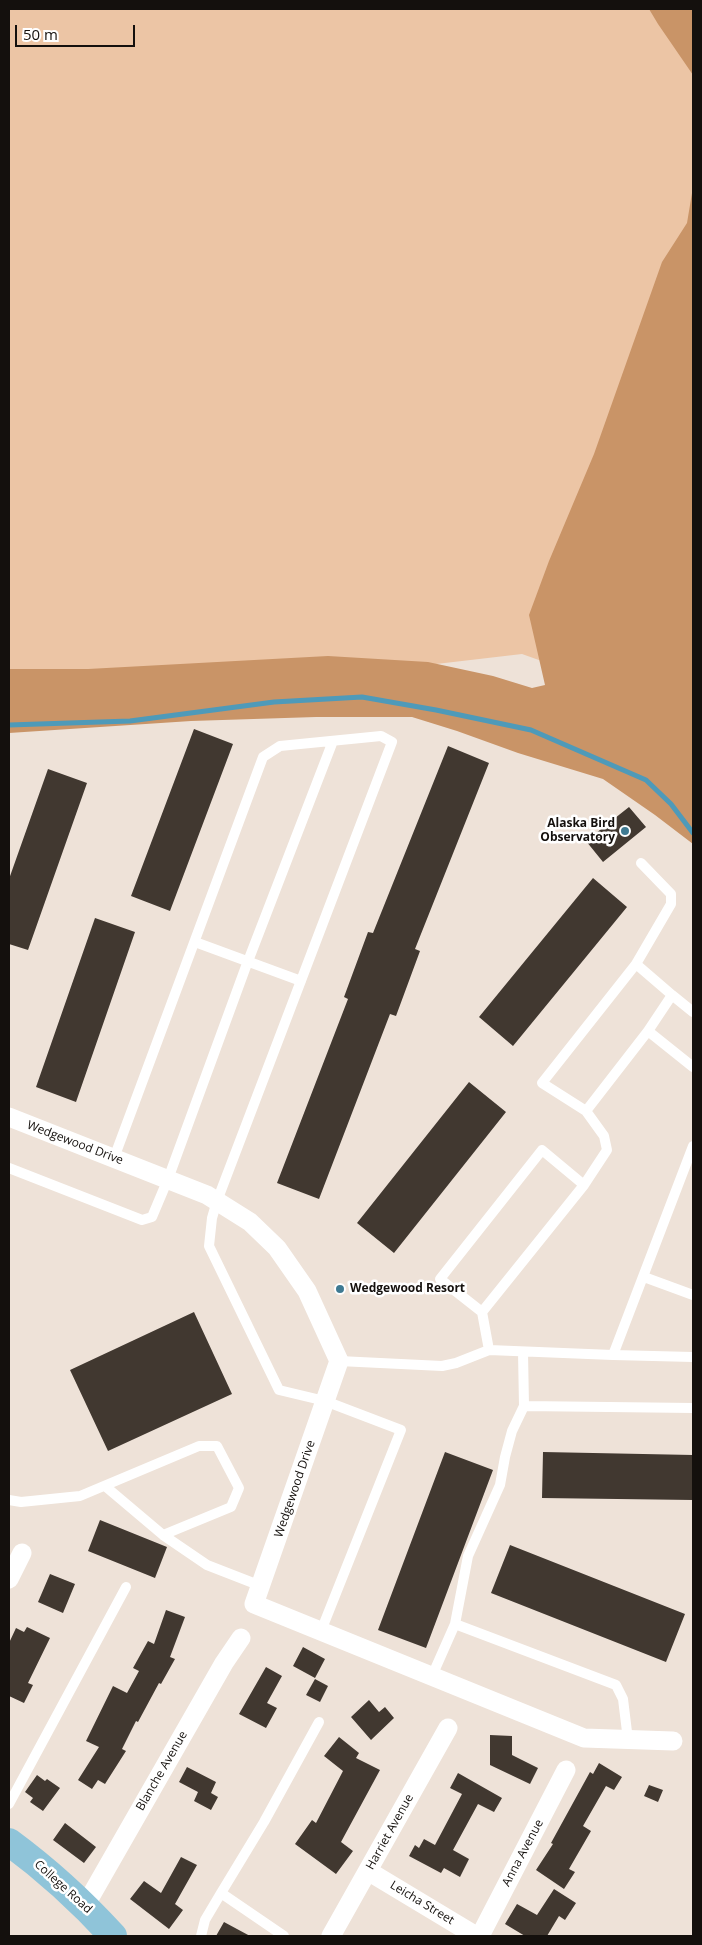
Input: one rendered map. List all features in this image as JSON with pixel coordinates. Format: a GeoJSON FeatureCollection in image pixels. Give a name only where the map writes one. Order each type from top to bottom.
{"type":"FeatureCollection","features":[{"type":"Feature","properties":{"kind":"main road","name":"College Road"},"geometry":{"type":"LineString","coordinates":[[9,1842],[85,1906],[113,1936]]}},
{"type":"Feature","properties":{"kind":"street","name":"Wedgewood Drive"},"geometry":{"type":"LineString","coordinates":[[9,1117],[207,1195],[250,1222],[278,1248],[307,1291],[339,1362],[254,1604],[584,1738],[672,1741]]}},
{"type":"Feature","properties":{"kind":"street"},"geometry":{"type":"LineString","coordinates":[[9,1579],[22,1553]]}},
{"type":"Feature","properties":{"kind":"street","name":"Blanche Avenue"},"geometry":{"type":"LineString","coordinates":[[85,1906],[224,1663],[241,1638]]}},
{"type":"Feature","properties":{"kind":"street","name":"Harriet Avenue"},"geometry":{"type":"LineString","coordinates":[[331,1936],[448,1728]]}},
{"type":"Feature","properties":{"kind":"street","name":"Anna Avenue"},"geometry":{"type":"LineString","coordinates":[[478,1936],[566,1770]]}},
{"type":"Feature","properties":{"kind":"street","name":"Leicha Street"},"geometry":{"type":"LineString","coordinates":[[368,1871],[478,1936]]}},
{"type":"Feature","properties":{"kind":"lane"},"geometry":{"type":"LineString","coordinates":[[114,1158],[263,757],[280,746],[381,736],[392,742],[216,1201],[209,1246],[279,1390],[325,1400],[401,1430],[321,1631]]}},
{"type":"Feature","properties":{"kind":"lane"},"geometry":{"type":"LineString","coordinates":[[9,1168],[142,1220],[152,1217],[333,740]]}},
{"type":"Feature","properties":{"kind":"lane"},"geometry":{"type":"LineString","coordinates":[[482,1312],[584,1185],[607,1150],[604,1136],[586,1111],[542,1083],[636,964],[672,904],[671,894],[640,864]]}},
{"type":"Feature","properties":{"kind":"lane"},"geometry":{"type":"LineString","coordinates":[[195,942],[301,981]]}},
{"type":"Feature","properties":{"kind":"lane"},"geometry":{"type":"LineString","coordinates":[[636,964],[693,1012]]}},
{"type":"Feature","properties":{"kind":"lane"},"geometry":{"type":"LineString","coordinates":[[586,1111],[648,1031],[672,994]]}},
{"type":"Feature","properties":{"kind":"lane"},"geometry":{"type":"LineString","coordinates":[[648,1031],[693,1067]]}},
{"type":"Feature","properties":{"kind":"lane"},"geometry":{"type":"LineString","coordinates":[[613,1355],[693,1146]]}},
{"type":"Feature","properties":{"kind":"lane"},"geometry":{"type":"LineString","coordinates":[[489,1350],[482,1312],[440,1279],[542,1150],[584,1185]]}},
{"type":"Feature","properties":{"kind":"lane"},"geometry":{"type":"LineString","coordinates":[[644,1277],[693,1295]]}},
{"type":"Feature","properties":{"kind":"lane"},"geometry":{"type":"LineString","coordinates":[[339,1362],[442,1366],[456,1363],[489,1350],[693,1357]]}},
{"type":"Feature","properties":{"kind":"lane"},"geometry":{"type":"LineString","coordinates":[[432,1676],[455,1624],[468,1556],[500,1485],[512,1431],[524,1406],[523,1352]]}},
{"type":"Feature","properties":{"kind":"lane"},"geometry":{"type":"LineString","coordinates":[[524,1406],[693,1408]]}},
{"type":"Feature","properties":{"kind":"lane"},"geometry":{"type":"LineString","coordinates":[[9,1500],[21,1502],[80,1496],[199,1446],[218,1446],[239,1488],[231,1507],[163,1535]]}},
{"type":"Feature","properties":{"kind":"lane"},"geometry":{"type":"LineString","coordinates":[[105,1486],[163,1535],[207,1565],[261,1586]]}},
{"type":"Feature","properties":{"kind":"lane"},"geometry":{"type":"LineString","coordinates":[[9,1804],[126,1587]]}},
{"type":"Feature","properties":{"kind":"lane"},"geometry":{"type":"LineString","coordinates":[[455,1624],[616,1685],[623,1699],[628,1740]]}},
{"type":"Feature","properties":{"kind":"lane"},"geometry":{"type":"LineString","coordinates":[[201,1936],[206,1920],[220,1893],[264,1822],[319,1722]]}},
{"type":"Feature","properties":{"kind":"lane"},"geometry":{"type":"LineString","coordinates":[[220,1893],[284,1936]]}},
{"type":"Feature","properties":{"kind":"shaded area"},"geometry":{"type":"Polygon","coordinates":[[[9,9],[693,9],[693,715],[522,654],[419,666],[9,695],[9,9]]]}},
{"type":"Feature","properties":{"kind":"shaded area"},"geometry":{"type":"Polygon","coordinates":[[[649,9],[693,9],[693,75],[658,24],[649,9]]]}},
{"type":"Feature","properties":{"kind":"shaded area"},"geometry":{"type":"Polygon","coordinates":[[[693,187],[693,844],[603,779],[518,753],[412,717],[316,717],[191,721],[9,733],[9,669],[88,669],[328,656],[428,662],[493,676],[532,688],[545,685],[529,615],[549,561],[594,454],[662,262],[687,223],[693,187]]]}},
{"type":"Feature","properties":{"kind":"building"},"geometry":{"type":"Polygon","coordinates":[[[194,729],[233,744],[170,911],[131,896],[194,729]]]}},
{"type":"Feature","properties":{"kind":"building"},"geometry":{"type":"Polygon","coordinates":[[[448,746],[489,763],[415,949],[420,951],[396,1016],[390,1014],[319,1199],[277,1183],[348,999],[344,997],[368,932],[373,933],[448,746]]]}},
{"type":"Feature","properties":{"kind":"building"},"geometry":{"type":"Polygon","coordinates":[[[48,769],[87,783],[28,950],[9,944],[9,879],[48,769]]]}},
{"type":"Feature","properties":{"kind":"building"},"geometry":{"type":"Polygon","coordinates":[[[629,807],[646,827],[603,862],[586,841],[629,807]]]}},
{"type":"Feature","properties":{"kind":"building"},"geometry":{"type":"Polygon","coordinates":[[[593,878],[627,907],[513,1046],[479,1017],[593,878]]]}},
{"type":"Feature","properties":{"kind":"building"},"geometry":{"type":"Polygon","coordinates":[[[95,918],[135,932],[76,1102],[36,1087],[95,918]]]}},
{"type":"Feature","properties":{"kind":"building"},"geometry":{"type":"Polygon","coordinates":[[[469,1082],[506,1112],[394,1253],[357,1223],[469,1082]]]}},
{"type":"Feature","properties":{"kind":"building"},"geometry":{"type":"Polygon","coordinates":[[[194,1312],[232,1394],[108,1451],[70,1370],[194,1312]]]}},
{"type":"Feature","properties":{"kind":"building"},"geometry":{"type":"Polygon","coordinates":[[[445,1452],[493,1470],[426,1648],[378,1630],[445,1452]]]}},
{"type":"Feature","properties":{"kind":"building"},"geometry":{"type":"Polygon","coordinates":[[[543,1452],[693,1455],[693,1500],[542,1498],[543,1452]]]}},
{"type":"Feature","properties":{"kind":"building"},"geometry":{"type":"Polygon","coordinates":[[[100,1520],[167,1547],[155,1578],[88,1551],[100,1520]]]}},
{"type":"Feature","properties":{"kind":"building"},"geometry":{"type":"Polygon","coordinates":[[[510,1545],[685,1614],[666,1662],[491,1593],[510,1545]]]}},
{"type":"Feature","properties":{"kind":"building"},"geometry":{"type":"Polygon","coordinates":[[[50,1574],[75,1584],[63,1613],[38,1602],[50,1574]]]}},
{"type":"Feature","properties":{"kind":"building"},"geometry":{"type":"Polygon","coordinates":[[[166,1610],[185,1617],[170,1657],[175,1659],[161,1684],[159,1683],[138,1722],[136,1721],[122,1749],[126,1751],[105,1784],[98,1780],[92,1789],[78,1780],[99,1747],[86,1741],[113,1686],[127,1693],[139,1671],[133,1668],[148,1641],[154,1644],[166,1610]]]}},
{"type":"Feature","properties":{"kind":"building"},"geometry":{"type":"Polygon","coordinates":[[[27,1627],[50,1638],[28,1683],[33,1685],[24,1703],[9,1696],[9,1643],[16,1628],[24,1632],[27,1627]]]}},
{"type":"Feature","properties":{"kind":"building"},"geometry":{"type":"Polygon","coordinates":[[[303,1647],[325,1659],[315,1678],[293,1666],[303,1647]]]}},
{"type":"Feature","properties":{"kind":"building"},"geometry":{"type":"Polygon","coordinates":[[[266,1667],[282,1676],[267,1703],[277,1708],[266,1728],[239,1714],[266,1667]]]}},
{"type":"Feature","properties":{"kind":"building"},"geometry":{"type":"Polygon","coordinates":[[[315,1679],[328,1686],[320,1702],[306,1695],[315,1679]]]}},
{"type":"Feature","properties":{"kind":"building"},"geometry":{"type":"Polygon","coordinates":[[[369,1700],[379,1712],[385,1707],[394,1718],[371,1740],[351,1717],[369,1700]]]}},
{"type":"Feature","properties":{"kind":"building"},"geometry":{"type":"Polygon","coordinates":[[[490,1735],[512,1736],[512,1755],[538,1768],[530,1784],[490,1765],[490,1735]]]}},
{"type":"Feature","properties":{"kind":"building"},"geometry":{"type":"Polygon","coordinates":[[[339,1737],[359,1753],[356,1758],[380,1770],[341,1842],[353,1851],[336,1874],[295,1844],[312,1820],[316,1823],[343,1771],[324,1756],[339,1737]]]}},
{"type":"Feature","properties":{"kind":"building"},"geometry":{"type":"Polygon","coordinates":[[[599,1763],[622,1777],[614,1790],[606,1786],[583,1826],[591,1831],[569,1869],[575,1872],[564,1889],[536,1870],[553,1844],[551,1843],[590,1772],[593,1774],[599,1763]]]}},
{"type":"Feature","properties":{"kind":"building"},"geometry":{"type":"Polygon","coordinates":[[[187,1767],[216,1782],[211,1793],[218,1797],[211,1810],[194,1801],[198,1792],[179,1782],[187,1767]]]}},
{"type":"Feature","properties":{"kind":"building"},"geometry":{"type":"Polygon","coordinates":[[[458,1773],[502,1798],[494,1812],[478,1804],[453,1850],[469,1859],[460,1877],[444,1868],[441,1873],[409,1856],[415,1845],[419,1848],[424,1839],[435,1845],[462,1794],[450,1788],[458,1773]]]}},
{"type":"Feature","properties":{"kind":"building"},"geometry":{"type":"Polygon","coordinates":[[[37,1775],[60,1788],[43,1811],[30,1802],[33,1798],[25,1792],[37,1775]]]}},
{"type":"Feature","properties":{"kind":"building"},"geometry":{"type":"Polygon","coordinates":[[[649,1785],[663,1790],[658,1802],[644,1796],[649,1785]]]}},
{"type":"Feature","properties":{"kind":"building"},"geometry":{"type":"Polygon","coordinates":[[[65,1823],[96,1847],[84,1863],[53,1840],[65,1823]]]}},
{"type":"Feature","properties":{"kind":"building"},"geometry":{"type":"Polygon","coordinates":[[[181,1857],[197,1865],[175,1904],[183,1910],[169,1929],[130,1899],[144,1881],[161,1893],[181,1857]]]}},
{"type":"Feature","properties":{"kind":"building"},"geometry":{"type":"Polygon","coordinates":[[[554,1889],[576,1903],[565,1920],[559,1916],[547,1936],[525,1936],[505,1924],[517,1904],[537,1915],[554,1889]]]}},
{"type":"Feature","properties":{"kind":"building"},"geometry":{"type":"Polygon","coordinates":[[[224,1922],[250,1936],[216,1936],[224,1922]]]}},
{"type":"Feature","properties":{"kind":"waterway"},"geometry":{"type":"LineString","coordinates":[[9,725],[130,721],[274,702],[362,697],[531,730],[646,780],[671,804],[693,833]]}},
{"type":"Feature","properties":{"kind":"place","name":"Alaska Bird Observatory"},"geometry":{"type":"Point","coordinates":[625,831]}},
{"type":"Feature","properties":{"kind":"place","name":"Wedgewood Resort"},"geometry":{"type":"Point","coordinates":[340,1289]}}]}
